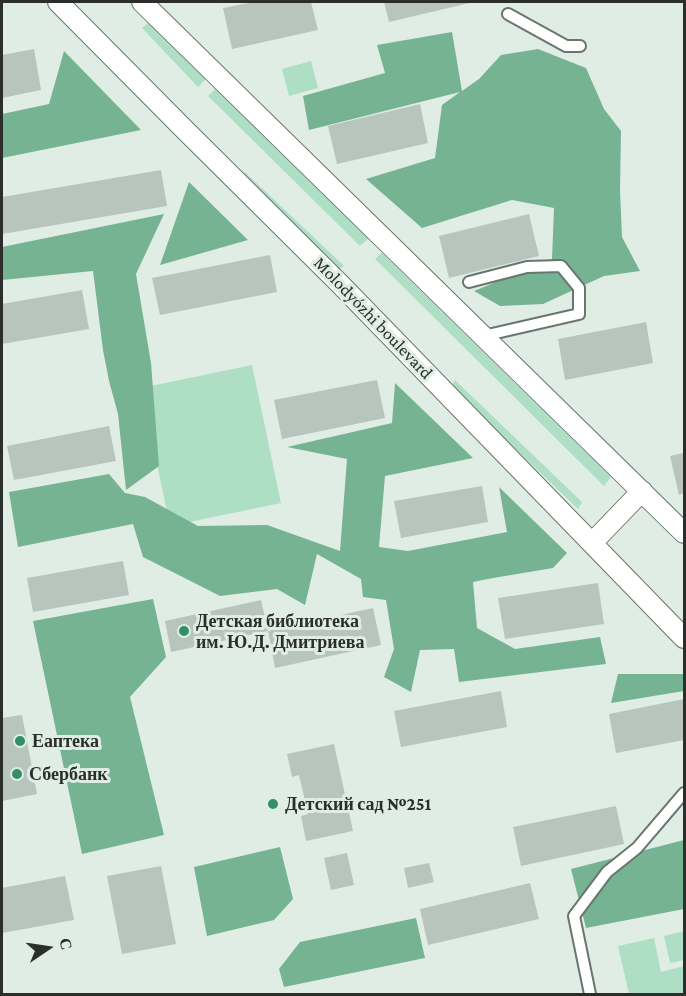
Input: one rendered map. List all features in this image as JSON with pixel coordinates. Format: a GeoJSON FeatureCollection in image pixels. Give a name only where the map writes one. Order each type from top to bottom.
{"type":"FeatureCollection","features":[{"type":"Feature","properties":{"kind":"street","name":"Molodyózhi boulevard"},"geometry":{"type":"LineString","coordinates":[[58,2],[339,283],[684,638]]}},
{"type":"Feature","properties":{"kind":"street"},"geometry":{"type":"LineString","coordinates":[[142,2],[684,533]]}},
{"type":"Feature","properties":{"kind":"street"},"geometry":{"type":"LineString","coordinates":[[592,543],[642,491]]}},
{"type":"Feature","properties":{"kind":"lane"},"geometry":{"type":"LineString","coordinates":[[508,14],[566,46],[580,46]]}},
{"type":"Feature","properties":{"kind":"lane"},"geometry":{"type":"LineString","coordinates":[[470,282],[527,267],[561,266],[579,288],[579,314],[482,336]]}},
{"type":"Feature","properties":{"kind":"lane"},"geometry":{"type":"LineString","coordinates":[[590,994],[574,916],[607,872],[637,848],[684,792]]}},
{"type":"Feature","properties":{"kind":"green space"},"geometry":{"type":"Polygon","coordinates":[[[149,22],[207,78],[198,87],[142,28],[149,22]]]}},
{"type":"Feature","properties":{"kind":"green space"},"geometry":{"type":"Polygon","coordinates":[[[452,32],[462,91],[479,79],[501,55],[538,49],[586,68],[604,109],[621,131],[622,237],[640,271],[604,276],[543,304],[500,306],[474,291],[552,259],[554,208],[512,200],[422,228],[366,179],[435,158],[442,105],[460,92],[309,130],[303,96],[385,73],[377,45],[452,32]]]}},
{"type":"Feature","properties":{"kind":"green space"},"geometry":{"type":"Polygon","coordinates":[[[64,51],[141,130],[2,158],[2,114],[49,104],[64,51]]]}},
{"type":"Feature","properties":{"kind":"green space"},"geometry":{"type":"Polygon","coordinates":[[[311,61],[318,88],[289,96],[282,69],[311,61]]]}},
{"type":"Feature","properties":{"kind":"green space"},"geometry":{"type":"Polygon","coordinates":[[[216,88],[369,238],[360,246],[208,96],[216,88]]]}},
{"type":"Feature","properties":{"kind":"green space"},"geometry":{"type":"Polygon","coordinates":[[[245,172],[344,266],[338,270],[239,178],[245,172]]]}},
{"type":"Feature","properties":{"kind":"green space"},"geometry":{"type":"Polygon","coordinates":[[[189,182],[248,240],[160,265],[189,182]]]}},
{"type":"Feature","properties":{"kind":"green space"},"geometry":{"type":"Polygon","coordinates":[[[164,214],[136,274],[151,363],[159,466],[126,490],[118,414],[103,350],[93,271],[2,280],[2,247],[164,214]]]}},
{"type":"Feature","properties":{"kind":"green space"},"geometry":{"type":"Polygon","coordinates":[[[382,253],[611,477],[604,486],[375,259],[382,253]]]}},
{"type":"Feature","properties":{"kind":"green space"},"geometry":{"type":"Polygon","coordinates":[[[252,365],[281,503],[170,526],[141,388],[252,365]]]}},
{"type":"Feature","properties":{"kind":"green space"},"geometry":{"type":"Polygon","coordinates":[[[455,380],[582,502],[578,509],[451,387],[455,380]]]}},
{"type":"Feature","properties":{"kind":"green space"},"geometry":{"type":"Polygon","coordinates":[[[395,383],[473,458],[385,476],[379,547],[408,551],[507,532],[499,487],[567,553],[553,568],[473,582],[477,628],[515,649],[600,637],[606,664],[459,682],[454,649],[420,650],[411,692],[384,677],[394,649],[386,600],[363,597],[361,579],[317,554],[305,605],[277,589],[220,596],[143,557],[133,524],[18,547],[9,492],[109,474],[125,493],[145,497],[198,526],[267,525],[340,551],[347,459],[287,447],[392,423],[395,383]]]}},
{"type":"Feature","properties":{"kind":"green space"},"geometry":{"type":"Polygon","coordinates":[[[153,599],[166,657],[130,697],[164,835],[82,854],[33,621],[153,599]]]}},
{"type":"Feature","properties":{"kind":"green space"},"geometry":{"type":"Polygon","coordinates":[[[618,674],[684,674],[684,691],[611,703],[618,674]]]}},
{"type":"Feature","properties":{"kind":"green space"},"geometry":{"type":"Polygon","coordinates":[[[684,840],[684,909],[586,928],[571,869],[684,840]]]}},
{"type":"Feature","properties":{"kind":"green space"},"geometry":{"type":"Polygon","coordinates":[[[280,847],[293,899],[274,920],[207,936],[194,867],[280,847]]]}},
{"type":"Feature","properties":{"kind":"green space"},"geometry":{"type":"Polygon","coordinates":[[[416,918],[425,958],[284,987],[279,969],[300,942],[416,918]]]}},
{"type":"Feature","properties":{"kind":"green space"},"geometry":{"type":"Polygon","coordinates":[[[684,931],[684,960],[670,963],[664,936],[684,931]]]}},
{"type":"Feature","properties":{"kind":"green space"},"geometry":{"type":"Polygon","coordinates":[[[654,938],[661,972],[684,966],[684,994],[629,994],[618,946],[654,938]]]}},
{"type":"Feature","properties":{"kind":"building"},"geometry":{"type":"Polygon","coordinates":[[[253,2],[311,2],[318,30],[232,49],[223,8],[253,2]]]}},
{"type":"Feature","properties":{"kind":"building"},"geometry":{"type":"Polygon","coordinates":[[[384,2],[474,2],[389,22],[384,2]]]}},
{"type":"Feature","properties":{"kind":"building"},"geometry":{"type":"Polygon","coordinates":[[[34,49],[41,90],[2,98],[2,55],[34,49]]]}},
{"type":"Feature","properties":{"kind":"building"},"geometry":{"type":"Polygon","coordinates":[[[420,104],[428,143],[337,164],[328,126],[420,104]]]}},
{"type":"Feature","properties":{"kind":"building"},"geometry":{"type":"Polygon","coordinates":[[[161,170],[167,206],[2,234],[2,197],[161,170]]]}},
{"type":"Feature","properties":{"kind":"building"},"geometry":{"type":"Polygon","coordinates":[[[529,214],[539,256],[449,278],[439,236],[529,214]]]}},
{"type":"Feature","properties":{"kind":"building"},"geometry":{"type":"Polygon","coordinates":[[[270,255],[277,292],[160,315],[152,278],[270,255]]]}},
{"type":"Feature","properties":{"kind":"building"},"geometry":{"type":"Polygon","coordinates":[[[82,290],[89,329],[2,344],[2,304],[82,290]]]}},
{"type":"Feature","properties":{"kind":"building"},"geometry":{"type":"Polygon","coordinates":[[[646,322],[653,363],[565,380],[558,339],[646,322]]]}},
{"type":"Feature","properties":{"kind":"building"},"geometry":{"type":"Polygon","coordinates":[[[377,380],[385,418],[282,439],[274,400],[377,380]]]}},
{"type":"Feature","properties":{"kind":"building"},"geometry":{"type":"Polygon","coordinates":[[[109,426],[116,461],[14,480],[7,446],[109,426]]]}},
{"type":"Feature","properties":{"kind":"building"},"geometry":{"type":"Polygon","coordinates":[[[684,453],[684,493],[679,495],[670,456],[684,453]]]}},
{"type":"Feature","properties":{"kind":"building"},"geometry":{"type":"Polygon","coordinates":[[[482,486],[488,522],[401,538],[394,501],[482,486]]]}},
{"type":"Feature","properties":{"kind":"building"},"geometry":{"type":"Polygon","coordinates":[[[123,561],[129,595],[33,612],[27,578],[123,561]]]}},
{"type":"Feature","properties":{"kind":"building"},"geometry":{"type":"Polygon","coordinates":[[[598,583],[604,624],[505,639],[498,598],[598,583]]]}},
{"type":"Feature","properties":{"kind":"building"},"geometry":{"type":"Polygon","coordinates":[[[261,600],[268,631],[171,652],[165,621],[261,600]]]}},
{"type":"Feature","properties":{"kind":"building"},"geometry":{"type":"Polygon","coordinates":[[[373,608],[381,645],[275,668],[268,631],[373,608]]]}},
{"type":"Feature","properties":{"kind":"building"},"geometry":{"type":"Polygon","coordinates":[[[501,691],[507,727],[401,747],[394,711],[501,691]]]}},
{"type":"Feature","properties":{"kind":"building"},"geometry":{"type":"Polygon","coordinates":[[[684,699],[684,740],[616,753],[609,714],[684,699]]]}},
{"type":"Feature","properties":{"kind":"building","name":"Сбербанк"},"geometry":{"type":"Polygon","coordinates":[[[22,715],[37,794],[2,801],[2,718],[22,715]]]}},
{"type":"Feature","properties":{"kind":"building"},"geometry":{"type":"Polygon","coordinates":[[[334,744],[353,831],[306,841],[301,816],[308,814],[299,775],[292,777],[287,754],[334,744]]]}},
{"type":"Feature","properties":{"kind":"building"},"geometry":{"type":"Polygon","coordinates":[[[616,806],[624,844],[521,866],[513,827],[616,806]]]}},
{"type":"Feature","properties":{"kind":"building"},"geometry":{"type":"Polygon","coordinates":[[[347,853],[354,885],[331,890],[324,858],[347,853]]]}},
{"type":"Feature","properties":{"kind":"building"},"geometry":{"type":"Polygon","coordinates":[[[429,863],[434,882],[408,888],[404,868],[429,863]]]}},
{"type":"Feature","properties":{"kind":"building"},"geometry":{"type":"Polygon","coordinates":[[[161,866],[176,944],[122,954],[107,876],[161,866]]]}},
{"type":"Feature","properties":{"kind":"building"},"geometry":{"type":"Polygon","coordinates":[[[65,876],[74,920],[2,933],[2,888],[65,876]]]}},
{"type":"Feature","properties":{"kind":"building"},"geometry":{"type":"Polygon","coordinates":[[[530,883],[539,919],[428,945],[420,909],[530,883]]]}},
{"type":"Feature","properties":{"kind":"place","name":"Детская библиотека им. Ю.Д. Дмитриева"},"geometry":{"type":"Point","coordinates":[184,631]}},
{"type":"Feature","properties":{"kind":"place","name":"Еаптека"},"geometry":{"type":"Point","coordinates":[20,741]}},
{"type":"Feature","properties":{"kind":"place","name":"Сбербанк"},"geometry":{"type":"Point","coordinates":[17,774]}},
{"type":"Feature","properties":{"kind":"place","name":"Детский сад №251"},"geometry":{"type":"Point","coordinates":[273,804]}}]}
